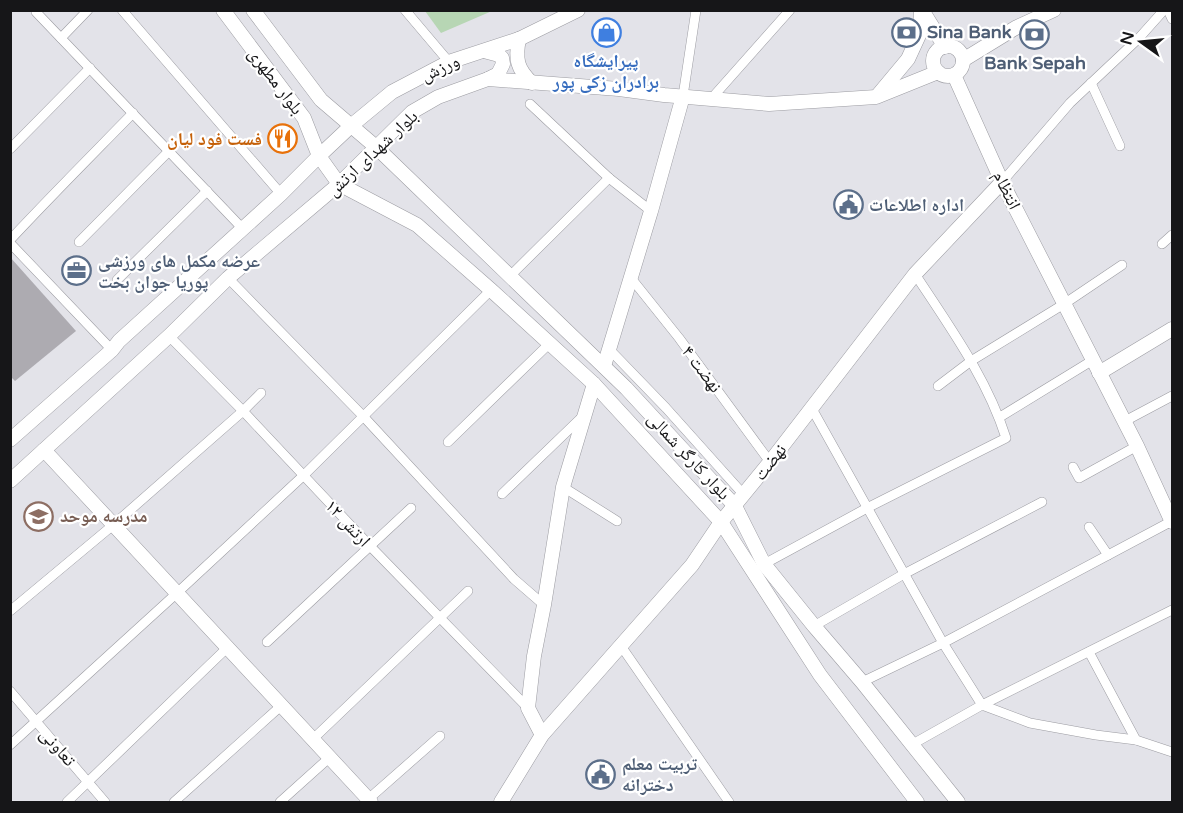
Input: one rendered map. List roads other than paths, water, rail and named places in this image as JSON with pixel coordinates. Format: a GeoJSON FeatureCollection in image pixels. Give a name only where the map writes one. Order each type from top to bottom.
{"type":"FeatureCollection","features":[{"type":"Feature","properties":{"kind":"main road","name":"بلوار مطهری"},"geometry":{"type":"LineString","coordinates":[[223,10],[304,118],[319,156],[339,184]]}},
{"type":"Feature","properties":{"kind":"main road","name":"بلوار مطهری"},"geometry":{"type":"LineString","coordinates":[[254,10],[321,100],[376,147]]}},
{"type":"Feature","properties":{"kind":"main road","name":"ورزش"},"geometry":{"type":"LineString","coordinates":[[319,156],[392,92],[449,62],[519,39],[578,10]]}},
{"type":"Feature","properties":{"kind":"main road"},"geometry":{"type":"LineString","coordinates":[[921,10],[945,47]]}},
{"type":"Feature","properties":{"kind":"main road"},"geometry":{"type":"LineString","coordinates":[[876,97],[908,59],[920,33],[921,10]]}},
{"type":"Feature","properties":{"kind":"main road"},"geometry":{"type":"LineString","coordinates":[[963,60],[1017,27],[1050,11]]}},
{"type":"Feature","properties":{"kind":"main road"},"geometry":{"type":"LineString","coordinates":[[519,39],[516,51],[518,63],[523,75],[532,83]]}},
{"type":"Feature","properties":{"kind":"main road"},"geometry":{"type":"LineString","coordinates":[[945,47],[949,47],[957,49],[963,60],[961,69],[954,75],[947,76],[935,68],[934,57],[945,47]]}},
{"type":"Feature","properties":{"kind":"main road"},"geometry":{"type":"LineString","coordinates":[[484,51],[499,55],[503,64],[498,74],[488,79]]}},
{"type":"Feature","properties":{"kind":"main road","name":"بلوار شهدای ارتش"},"geometry":{"type":"LineString","coordinates":[[10,481],[169,336],[228,278],[339,184],[412,112],[438,97],[488,79],[769,104],[876,97],[938,72]]}},
{"type":"Feature","properties":{"kind":"main road","name":"انتظام"},"geometry":{"type":"LineString","coordinates":[[954,75],[1002,183],[1125,421],[1172,522]]}},
{"type":"Feature","properties":{"kind":"main road"},"geometry":{"type":"LineString","coordinates":[[604,366],[683,96]]}},
{"type":"Feature","properties":{"kind":"main road","name":"بلوار کارگر شمالی"},"geometry":{"type":"LineString","coordinates":[[376,147],[604,366],[740,501],[764,564],[958,802]]}},
{"type":"Feature","properties":{"kind":"main road","name":"بلوار شهدای ارتش"},"geometry":{"type":"LineString","coordinates":[[10,440],[282,194],[319,156]]}},
{"type":"Feature","properties":{"kind":"main road","name":"نهضت"},"geometry":{"type":"LineString","coordinates":[[501,802],[542,735],[692,565],[721,522],[740,501],[915,274],[1002,183]]}},
{"type":"Feature","properties":{"kind":"main road","name":"بلوار کارگر شمالی"},"geometry":{"type":"LineString","coordinates":[[339,184],[417,225],[594,384],[721,522],[820,675],[917,802]]}},
{"type":"Feature","properties":{"kind":"main road"},"geometry":{"type":"LineString","coordinates":[[1099,373],[1173,328]]}},
{"type":"Feature","properties":{"kind":"main road"},"geometry":{"type":"LineString","coordinates":[[542,735],[528,708],[534,656],[563,487],[594,384]]}},
{"type":"Feature","properties":{"kind":"main road"},"geometry":{"type":"LineString","coordinates":[[44,450],[112,526],[282,705],[368,802]]}},
{"type":"Feature","properties":{"kind":"street"},"geometry":{"type":"LineString","coordinates":[[61,38],[88,10]]}},
{"type":"Feature","properties":{"kind":"street"},"geometry":{"type":"LineString","coordinates":[[122,10],[282,194]]}},
{"type":"Feature","properties":{"kind":"street"},"geometry":{"type":"LineString","coordinates":[[405,10],[449,62]]}},
{"type":"Feature","properties":{"kind":"street"},"geometry":{"type":"LineString","coordinates":[[683,96],[696,10]]}},
{"type":"Feature","properties":{"kind":"street"},"geometry":{"type":"LineString","coordinates":[[711,99],[790,10]]}},
{"type":"Feature","properties":{"kind":"street"},"geometry":{"type":"LineString","coordinates":[[1002,183],[1070,103],[1166,10],[1173,19]]}},
{"type":"Feature","properties":{"kind":"street"},"geometry":{"type":"LineString","coordinates":[[36,12],[242,228]]}},
{"type":"Feature","properties":{"kind":"street"},"geometry":{"type":"LineString","coordinates":[[10,149],[90,68]]}},
{"type":"Feature","properties":{"kind":"street"},"geometry":{"type":"LineString","coordinates":[[1090,83],[1120,146]]}},
{"type":"Feature","properties":{"kind":"street"},"geometry":{"type":"LineString","coordinates":[[530,104],[609,178],[651,211]]}},
{"type":"Feature","properties":{"kind":"street"},"geometry":{"type":"LineString","coordinates":[[112,350],[10,242],[133,113]]}},
{"type":"Feature","properties":{"kind":"street"},"geometry":{"type":"LineString","coordinates":[[79,242],[169,151]]}},
{"type":"Feature","properties":{"kind":"street"},"geometry":{"type":"LineString","coordinates":[[510,276],[609,178]]}},
{"type":"Feature","properties":{"kind":"street"},"geometry":{"type":"LineString","coordinates":[[117,280],[207,191]]}},
{"type":"Feature","properties":{"kind":"street"},"geometry":{"type":"LineString","coordinates":[[1162,244],[1173,235]]}},
{"type":"Feature","properties":{"kind":"street"},"geometry":{"type":"LineString","coordinates":[[938,386],[971,361],[1122,265]]}},
{"type":"Feature","properties":{"kind":"street"},"geometry":{"type":"LineString","coordinates":[[764,564],[867,508],[1006,438],[1000,417],[971,361],[915,274]]}},
{"type":"Feature","properties":{"kind":"street"},"geometry":{"type":"LineString","coordinates":[[228,278],[363,416],[514,579],[544,605]]}},
{"type":"Feature","properties":{"kind":"street","name":"نهضت ۴"},"geometry":{"type":"LineString","coordinates":[[631,278],[679,338],[770,462]]}},
{"type":"Feature","properties":{"kind":"street"},"geometry":{"type":"LineString","coordinates":[[10,745],[304,475],[492,290]]}},
{"type":"Feature","properties":{"kind":"street","name":"ارتش ۱۲"},"geometry":{"type":"LineString","coordinates":[[169,336],[528,708]]}},
{"type":"Feature","properties":{"kind":"street"},"geometry":{"type":"LineString","coordinates":[[448,442],[550,343]]}},
{"type":"Feature","properties":{"kind":"street"},"geometry":{"type":"LineString","coordinates":[[609,349],[666,408],[740,501]]}},
{"type":"Feature","properties":{"kind":"street"},"geometry":{"type":"LineString","coordinates":[[1000,417],[1093,360]]}},
{"type":"Feature","properties":{"kind":"street"},"geometry":{"type":"LineString","coordinates":[[10,612],[112,526],[261,393]]}},
{"type":"Feature","properties":{"kind":"street"},"geometry":{"type":"LineString","coordinates":[[1125,421],[1173,396]]}},
{"type":"Feature","properties":{"kind":"street"},"geometry":{"type":"LineString","coordinates":[[811,407],[943,643],[982,705],[1030,723],[1136,740],[1173,752]]}},
{"type":"Feature","properties":{"kind":"street"},"geometry":{"type":"LineString","coordinates":[[502,494],[585,414]]}},
{"type":"Feature","properties":{"kind":"street"},"geometry":{"type":"LineString","coordinates":[[1073,467],[1079,478],[1137,446]]}},
{"type":"Feature","properties":{"kind":"street"},"geometry":{"type":"LineString","coordinates":[[563,487],[618,521]]}},
{"type":"Feature","properties":{"kind":"street"},"geometry":{"type":"LineString","coordinates":[[814,626],[904,574],[1042,502]]}},
{"type":"Feature","properties":{"kind":"street"},"geometry":{"type":"LineString","coordinates":[[267,642],[411,508]]}},
{"type":"Feature","properties":{"kind":"street"},"geometry":{"type":"LineString","coordinates":[[862,682],[943,643],[1172,522]]}},
{"type":"Feature","properties":{"kind":"street"},"geometry":{"type":"LineString","coordinates":[[1089,527],[1108,555]]}},
{"type":"Feature","properties":{"kind":"street"},"geometry":{"type":"LineString","coordinates":[[313,739],[468,591]]}},
{"type":"Feature","properties":{"kind":"street"},"geometry":{"type":"LineString","coordinates":[[911,745],[982,705],[1173,610]]}},
{"type":"Feature","properties":{"kind":"street"},"geometry":{"type":"LineString","coordinates":[[621,646],[729,802]]}},
{"type":"Feature","properties":{"kind":"street"},"geometry":{"type":"LineString","coordinates":[[67,802],[228,647]]}},
{"type":"Feature","properties":{"kind":"street"},"geometry":{"type":"LineString","coordinates":[[1089,652],[1136,740]]}},
{"type":"Feature","properties":{"kind":"street","name":"تعاونی"},"geometry":{"type":"LineString","coordinates":[[10,692],[105,802]]}},
{"type":"Feature","properties":{"kind":"street"},"geometry":{"type":"LineString","coordinates":[[174,802],[282,705]]}},
{"type":"Feature","properties":{"kind":"street"},"geometry":{"type":"LineString","coordinates":[[368,802],[440,736]]}},
{"type":"Feature","properties":{"kind":"street"},"geometry":{"type":"LineString","coordinates":[[280,802],[329,758]]}},
{"type":"Feature","properties":{"kind":"place","name":"پیرایشگاه برادران زکی پور"},"geometry":{"type":"Point","coordinates":[606,32]}},
{"type":"Feature","properties":{"kind":"place","name":"Sina Bank"},"geometry":{"type":"Point","coordinates":[906,32]}},
{"type":"Feature","properties":{"kind":"place","name":"Bank Sepah"},"geometry":{"type":"Point","coordinates":[1035,34]}},
{"type":"Feature","properties":{"kind":"place","name":"فست فود لیان"},"geometry":{"type":"Point","coordinates":[283,139]}},
{"type":"Feature","properties":{"kind":"place","name":"اداره اطلاعات"},"geometry":{"type":"Point","coordinates":[848,205]}},
{"type":"Feature","properties":{"kind":"place","name":"عرضه مکمل های ورزشی پوریا جوان بخت"},"geometry":{"type":"Point","coordinates":[77,271]}},
{"type":"Feature","properties":{"kind":"place","name":"مدرسه موحد"},"geometry":{"type":"Point","coordinates":[39,516]}},
{"type":"Feature","properties":{"kind":"place","name":"تربیت معلم دخترانه"},"geometry":{"type":"Point","coordinates":[601,774]}}]}
